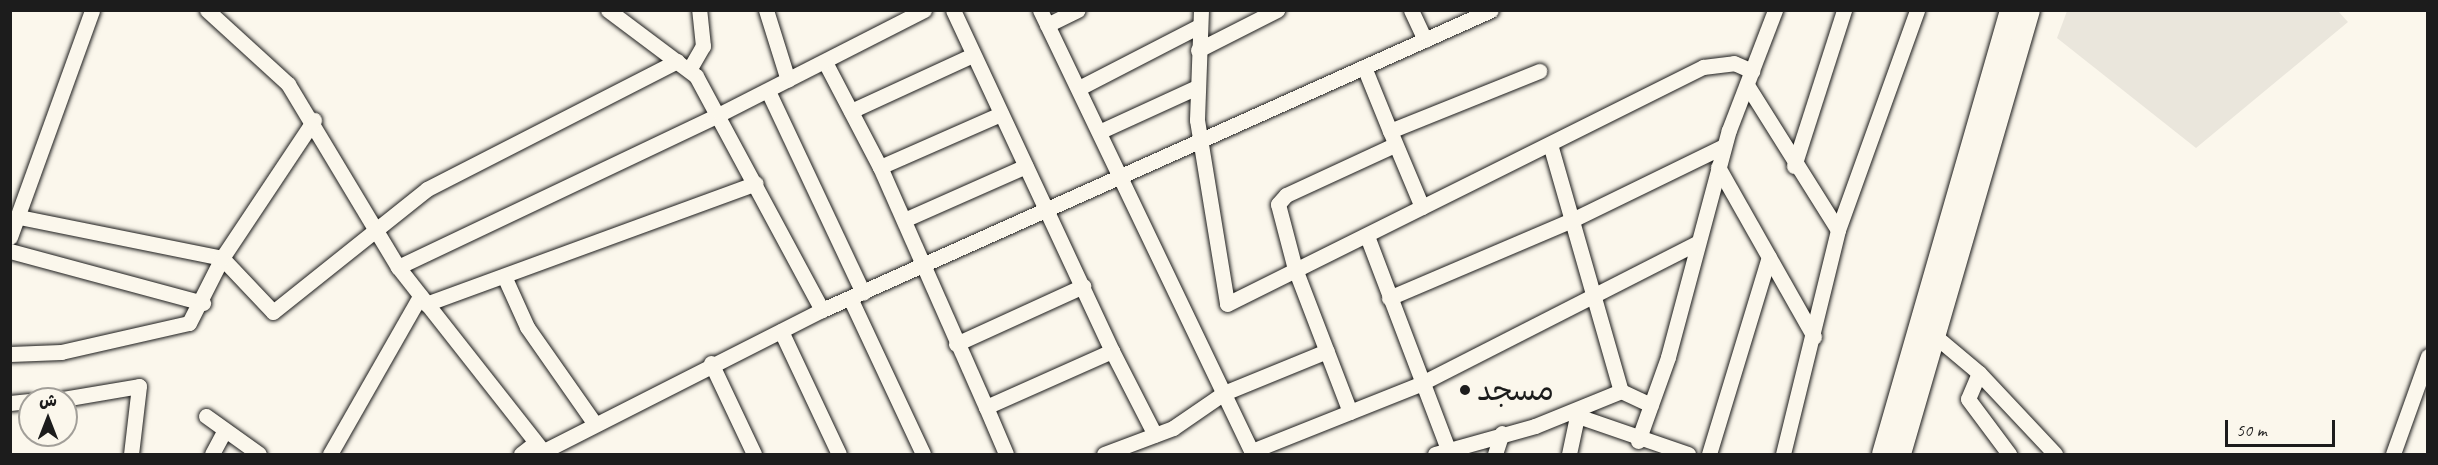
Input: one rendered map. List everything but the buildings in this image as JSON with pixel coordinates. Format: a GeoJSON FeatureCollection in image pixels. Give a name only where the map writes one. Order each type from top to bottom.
{"type":"FeatureCollection","features":[{"type":"Feature","properties":{"kind":"main road"},"geometry":{"type":"LineString","coordinates":[[1882,454],[1917,322],[2010,10]]}},
{"type":"Feature","properties":{"kind":"main road"},"geometry":{"type":"LineString","coordinates":[[1902,454],[1934,335],[2030,10]]}},
{"type":"Feature","properties":{"kind":"street"},"geometry":{"type":"LineString","coordinates":[[10,237],[92,10]]}},
{"type":"Feature","properties":{"kind":"street"},"geometry":{"type":"LineString","coordinates":[[207,10],[288,84],[314,120],[398,267],[541,450]]}},
{"type":"Feature","properties":{"kind":"street"},"geometry":{"type":"LineString","coordinates":[[608,10],[683,65],[720,114],[822,310]]}},
{"type":"Feature","properties":{"kind":"street"},"geometry":{"type":"LineString","coordinates":[[19,217],[222,258],[273,312],[375,226],[427,189],[683,65],[703,46],[699,10]]}},
{"type":"Feature","properties":{"kind":"street"},"geometry":{"type":"LineString","coordinates":[[766,10],[788,80]]}},
{"type":"Feature","properties":{"kind":"street"},"geometry":{"type":"LineString","coordinates":[[398,267],[768,91],[924,10]]}},
{"type":"Feature","properties":{"kind":"street"},"geometry":{"type":"LineString","coordinates":[[953,10],[1045,211],[1155,435]]}},
{"type":"Feature","properties":{"kind":"street"},"geometry":{"type":"LineString","coordinates":[[1040,10],[1101,131],[1120,178],[1253,453],[1420,384],[1593,292],[1697,243]]}},
{"type":"Feature","properties":{"kind":"street"},"geometry":{"type":"LineString","coordinates":[[1047,25],[1078,10]]}},
{"type":"Feature","properties":{"kind":"street"},"geometry":{"type":"LineString","coordinates":[[1201,10],[1197,87],[1201,144],[1227,304],[1703,67],[1734,63],[1749,78],[1794,166],[1838,230]]}},
{"type":"Feature","properties":{"kind":"street"},"geometry":{"type":"LineString","coordinates":[[1198,50],[1277,10]]}},
{"type":"Feature","properties":{"kind":"street"},"geometry":{"type":"LineString","coordinates":[[1411,10],[1425,40]]}},
{"type":"Feature","properties":{"kind":"street"},"geometry":{"type":"LineString","coordinates":[[521,454],[541,450],[711,363],[822,310],[1201,144],[1491,10]]}},
{"type":"Feature","properties":{"kind":"street"},"geometry":{"type":"LineString","coordinates":[[1638,441],[1651,405],[1724,146],[1775,10]]}},
{"type":"Feature","properties":{"kind":"street"},"geometry":{"type":"LineString","coordinates":[[1794,166],[1844,10]]}},
{"type":"Feature","properties":{"kind":"street"},"geometry":{"type":"LineString","coordinates":[[1783,454],[1814,337],[1838,230],[1917,10]]}},
{"type":"Feature","properties":{"kind":"street"},"geometry":{"type":"LineString","coordinates":[[1079,88],[1199,26]]}},
{"type":"Feature","properties":{"kind":"street"},"geometry":{"type":"LineString","coordinates":[[852,111],[974,55]]}},
{"type":"Feature","properties":{"kind":"street"},"geometry":{"type":"LineString","coordinates":[[825,62],[880,167],[1006,454]]}},
{"type":"Feature","properties":{"kind":"street"},"geometry":{"type":"LineString","coordinates":[[1364,67],[1422,207]]}},
{"type":"Feature","properties":{"kind":"street"},"geometry":{"type":"LineString","coordinates":[[1350,412],[1295,269],[1278,204],[1286,195],[1392,138],[1539,71]]}},
{"type":"Feature","properties":{"kind":"street"},"geometry":{"type":"LineString","coordinates":[[1101,131],[1197,87]]}},
{"type":"Feature","properties":{"kind":"street"},"geometry":{"type":"LineString","coordinates":[[768,91],[923,454]]}},
{"type":"Feature","properties":{"kind":"street"},"geometry":{"type":"LineString","coordinates":[[880,167],[1001,114]]}},
{"type":"Feature","properties":{"kind":"street"},"geometry":{"type":"LineString","coordinates":[[10,354],[61,352],[172,330],[189,323],[203,303],[222,258],[314,120]]}},
{"type":"Feature","properties":{"kind":"street"},"geometry":{"type":"LineString","coordinates":[[1550,144],[1621,391],[1651,405]]}},
{"type":"Feature","properties":{"kind":"street"},"geometry":{"type":"LineString","coordinates":[[1389,298],[1572,220],[1724,146]]}},
{"type":"Feature","properties":{"kind":"street"},"geometry":{"type":"LineString","coordinates":[[904,220],[1026,166]]}},
{"type":"Feature","properties":{"kind":"street"},"geometry":{"type":"LineString","coordinates":[[1718,166],[1814,337]]}},
{"type":"Feature","properties":{"kind":"street"},"geometry":{"type":"LineString","coordinates":[[330,454],[423,300],[504,276],[756,183]]}},
{"type":"Feature","properties":{"kind":"street"},"geometry":{"type":"LineString","coordinates":[[1367,236],[1442,452],[1502,433],[1573,415],[1621,391]]}},
{"type":"Feature","properties":{"kind":"street"},"geometry":{"type":"LineString","coordinates":[[10,251],[203,303]]}},
{"type":"Feature","properties":{"kind":"street"},"geometry":{"type":"LineString","coordinates":[[1709,454],[1769,257]]}},
{"type":"Feature","properties":{"kind":"street"},"geometry":{"type":"LineString","coordinates":[[504,276],[527,327],[595,424]]}},
{"type":"Feature","properties":{"kind":"street"},"geometry":{"type":"LineString","coordinates":[[956,344],[1083,286]]}},
{"type":"Feature","properties":{"kind":"street"},"geometry":{"type":"LineString","coordinates":[[1917,322],[1979,374],[2055,454]]}},
{"type":"Feature","properties":{"kind":"street"},"geometry":{"type":"LineString","coordinates":[[781,331],[839,454]]}},
{"type":"Feature","properties":{"kind":"street"},"geometry":{"type":"LineString","coordinates":[[986,407],[1112,351]]}},
{"type":"Feature","properties":{"kind":"street"},"geometry":{"type":"LineString","coordinates":[[1104,454],[1155,435],[1192,417],[1224,393],[1327,351]]}},
{"type":"Feature","properties":{"kind":"street"},"geometry":{"type":"LineString","coordinates":[[2393,454],[2427,356]]}},
{"type":"Feature","properties":{"kind":"street"},"geometry":{"type":"LineString","coordinates":[[711,363],[754,454]]}},
{"type":"Feature","properties":{"kind":"street"},"geometry":{"type":"LineString","coordinates":[[1979,374],[1968,399],[2009,454]]}},
{"type":"Feature","properties":{"kind":"street"},"geometry":{"type":"LineString","coordinates":[[78,396],[138,386],[131,454]]}},
{"type":"Feature","properties":{"kind":"street"},"geometry":{"type":"LineString","coordinates":[[1573,415],[1638,441],[1688,454]]}},
{"type":"Feature","properties":{"kind":"street"},"geometry":{"type":"LineString","coordinates":[[1569,454],[1573,415]]}},
{"type":"Feature","properties":{"kind":"street"},"geometry":{"type":"LineString","coordinates":[[206,416],[259,454]]}},
{"type":"Feature","properties":{"kind":"street"},"geometry":{"type":"LineString","coordinates":[[212,454],[225,430]]}},
{"type":"Feature","properties":{"kind":"street"},"geometry":{"type":"LineString","coordinates":[[1496,454],[1502,433]]}},
{"type":"Feature","properties":{"kind":"shaded area"},"geometry":{"type":"Polygon","coordinates":[[[2067,11],[2338,11],[2348,22],[2196,148],[2057,38],[2067,11]]]}},
{"type":"Feature","properties":{"kind":"place","name":"مسجد"},"geometry":{"type":"Point","coordinates":[1465,390]}}]}
